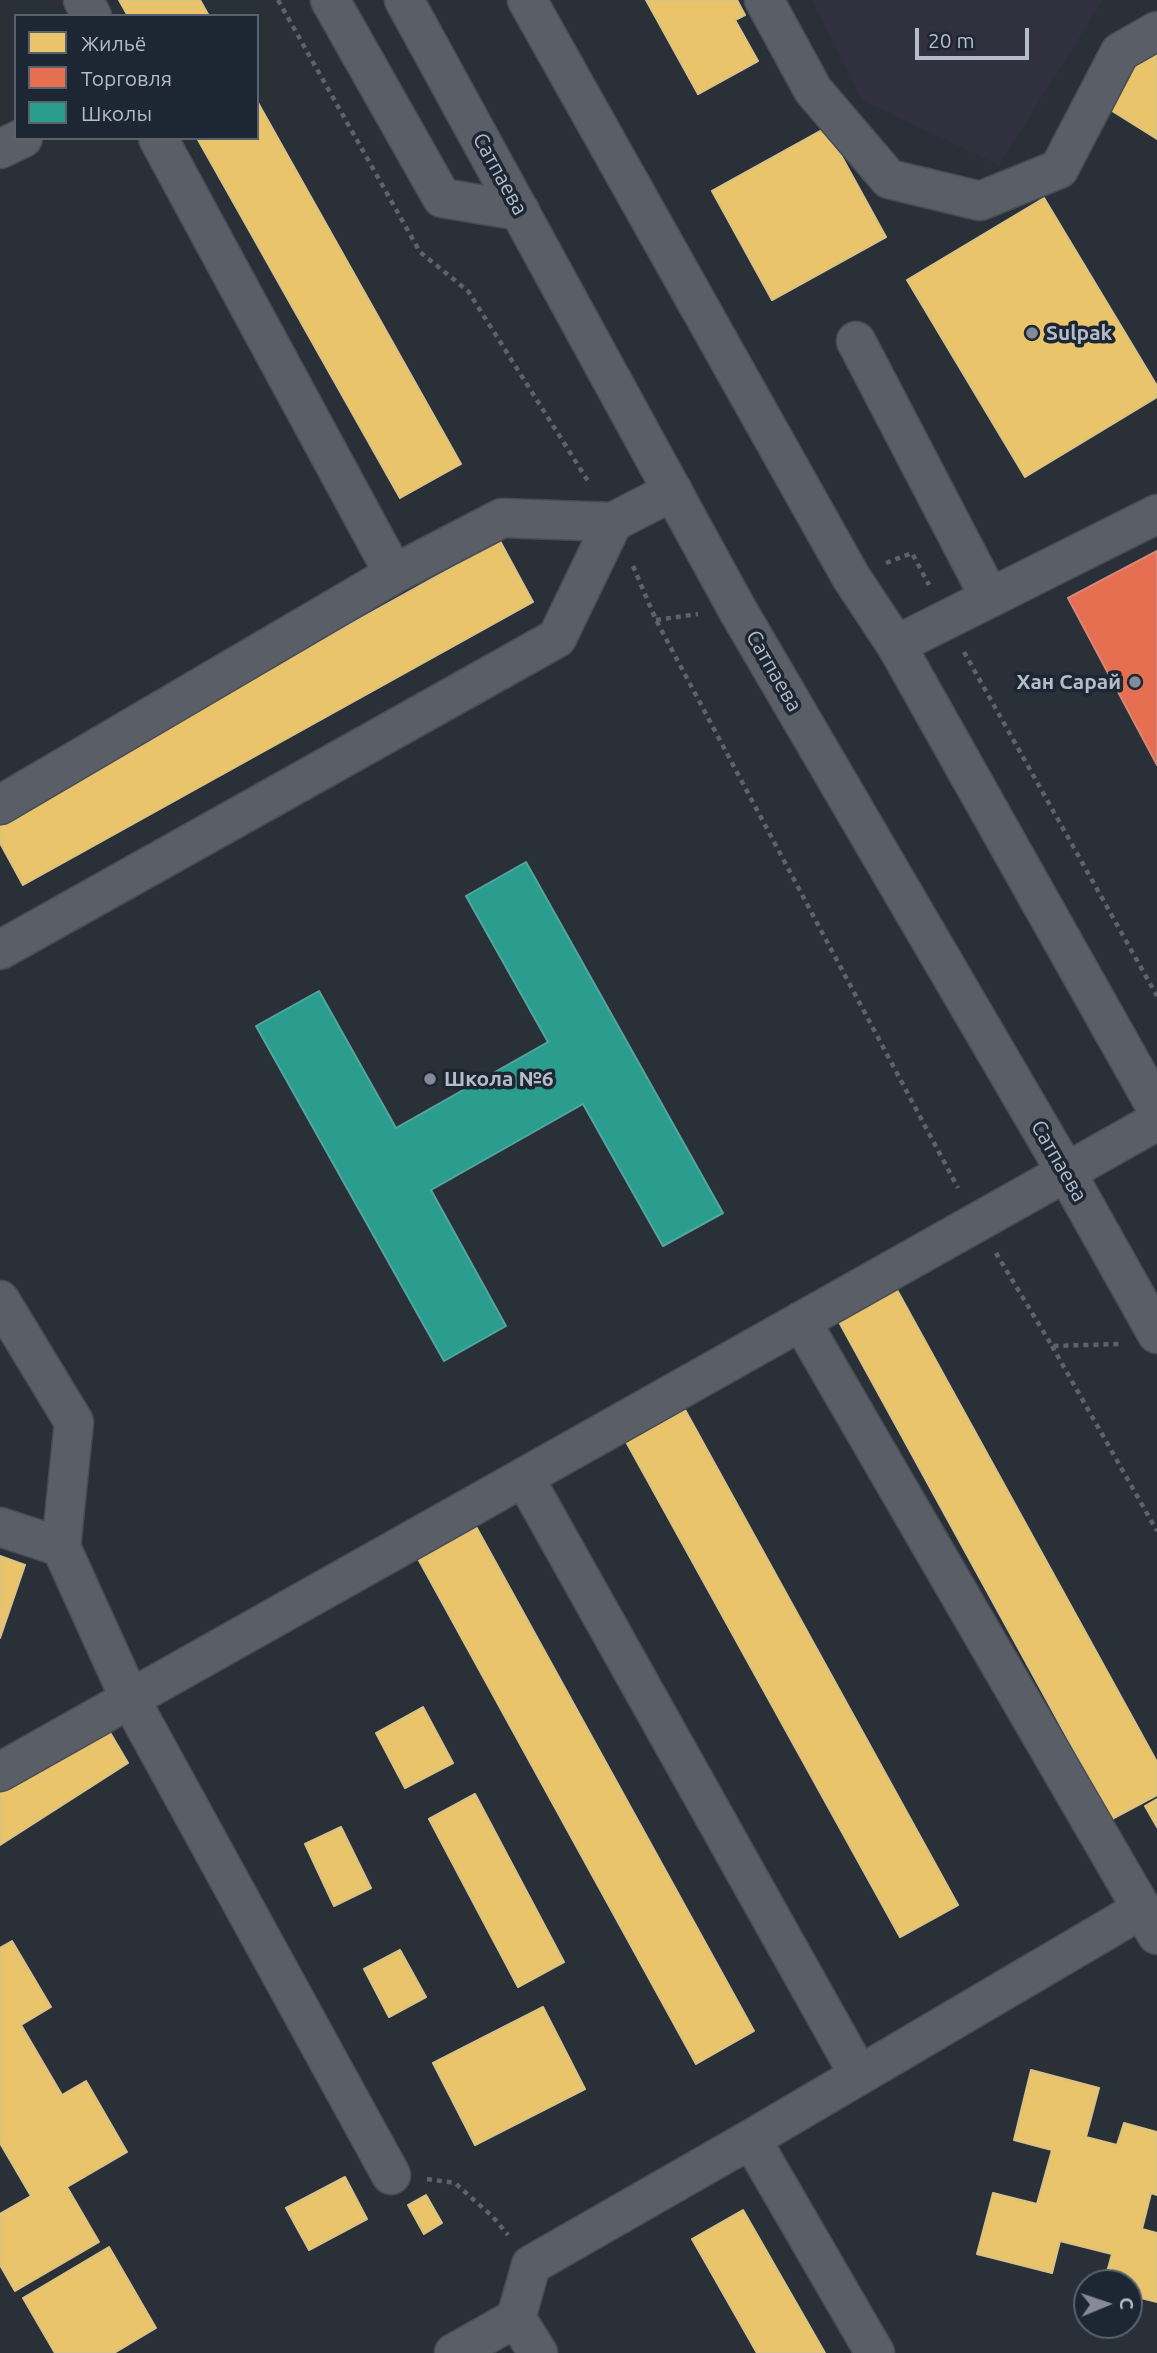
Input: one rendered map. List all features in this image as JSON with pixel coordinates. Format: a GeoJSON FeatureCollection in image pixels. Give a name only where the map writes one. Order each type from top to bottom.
{"type":"FeatureCollection","features":[{"type":"Feature","properties":{"kind":"street"},"geometry":{"type":"LineString","coordinates":[[330,0],[442,198],[520,211]]}},
{"type":"Feature","properties":{"kind":"street","name":"Сатпаева"},"geometry":{"type":"LineString","coordinates":[[404,0],[737,609],[1066,1172],[1157,1334]]}},
{"type":"Feature","properties":{"kind":"street"},"geometry":{"type":"LineString","coordinates":[[527,0],[851,577],[896,645],[1157,1109]]}},
{"type":"Feature","properties":{"kind":"street"},"geometry":{"type":"LineString","coordinates":[[764,0],[813,90],[889,179],[980,201],[1059,169],[1120,52],[1157,32]]}},
{"type":"Feature","properties":{"kind":"street"},"geometry":{"type":"LineString","coordinates":[[0,149],[19,140]]}},
{"type":"Feature","properties":{"kind":"street"},"geometry":{"type":"LineString","coordinates":[[159,140],[394,574]]}},
{"type":"Feature","properties":{"kind":"street"},"geometry":{"type":"LineString","coordinates":[[856,341],[990,598]]}},
{"type":"Feature","properties":{"kind":"street"},"geometry":{"type":"LineString","coordinates":[[0,805],[394,574],[502,518],[614,522],[673,491]]}},
{"type":"Feature","properties":{"kind":"street"},"geometry":{"type":"LineString","coordinates":[[896,645],[1157,514]]}},
{"type":"Feature","properties":{"kind":"street"},"geometry":{"type":"LineString","coordinates":[[0,950],[557,638],[614,522]]}},
{"type":"Feature","properties":{"kind":"street"},"geometry":{"type":"LineString","coordinates":[[0,1772],[1157,1121]]}},
{"type":"Feature","properties":{"kind":"street"},"geometry":{"type":"LineString","coordinates":[[0,1300],[75,1422],[61,1548],[130,1699],[391,2175]]}},
{"type":"Feature","properties":{"kind":"street"},"geometry":{"type":"LineString","coordinates":[[454,2353],[516,2318],[531,2265],[859,2075],[1149,1922],[801,1321]]}},
{"type":"Feature","properties":{"kind":"street"},"geometry":{"type":"LineString","coordinates":[[524,1477],[859,2075]]}},
{"type":"Feature","properties":{"kind":"street"},"geometry":{"type":"LineString","coordinates":[[0,1527],[61,1548]]}},
{"type":"Feature","properties":{"kind":"street"},"geometry":{"type":"LineString","coordinates":[[751,2139],[876,2353]]}},
{"type":"Feature","properties":{"kind":"street"},"geometry":{"type":"LineString","coordinates":[[516,2318],[537,2353]]}},
{"type":"Feature","properties":{"kind":"path"},"geometry":{"type":"LineString","coordinates":[[278,0],[420,252],[468,291],[614,522],[656,620],[976,1222],[1052,1346],[1157,1531]]}},
{"type":"Feature","properties":{"kind":"path"},"geometry":{"type":"LineString","coordinates":[[851,577],[912,553],[946,620],[1157,996]]}},
{"type":"Feature","properties":{"kind":"path"},"geometry":{"type":"LineString","coordinates":[[1052,1346],[1124,1344],[1157,1334]]}},
{"type":"Feature","properties":{"kind":"path"},"geometry":{"type":"LineString","coordinates":[[391,2175],[455,2183],[492,2216],[531,2265]]}},
{"type":"Feature","properties":{"kind":"shaded area"},"geometry":{"type":"Polygon","coordinates":[[[812,0],[1103,0],[999,165],[863,101],[812,0]]]}},
{"type":"Feature","properties":{"kind":"building: Жильё"},"geometry":{"type":"Polygon","coordinates":[[[119,0],[200,0],[208,14],[127,14],[119,0]]]}},
{"type":"Feature","properties":{"kind":"building: Жильё"},"geometry":{"type":"Polygon","coordinates":[[[646,0],[737,0],[745,15],[735,20],[758,61],[698,94],[646,0]]]}},
{"type":"Feature","properties":{"kind":"building: Жильё"},"geometry":{"type":"Polygon","coordinates":[[[1147,47],[1157,53],[1157,139],[1109,109],[1147,47]]]}},
{"type":"Feature","properties":{"kind":"building: Жильё"},"geometry":{"type":"Polygon","coordinates":[[[259,105],[461,464],[400,498],[198,140],[259,140],[259,105]]]}},
{"type":"Feature","properties":{"kind":"building: Жильё"},"geometry":{"type":"Polygon","coordinates":[[[826,128],[886,237],[772,300],[712,191],[826,128]]]}},
{"type":"Feature","properties":{"kind":"building: Жильё","name":"Sulpak"},"geometry":{"type":"Polygon","coordinates":[[[1044,198],[1157,386],[1157,397],[1025,477],[907,280],[1044,198]]]}},
{"type":"Feature","properties":{"kind":"building: Жильё"},"geometry":{"type":"Polygon","coordinates":[[[500,541],[533,602],[23,885],[0,843],[0,819],[500,541]]]}},
{"type":"Feature","properties":{"kind":"building: Жильё"},"geometry":{"type":"Polygon","coordinates":[[[891,1279],[1157,1762],[1157,1795],[1112,1819],[833,1311],[891,1279]]]}},
{"type":"Feature","properties":{"kind":"building: Жильё"},"geometry":{"type":"Polygon","coordinates":[[[678,1397],[958,1905],[900,1937],[619,1429],[678,1397]]]}},
{"type":"Feature","properties":{"kind":"building: Жильё"},"geometry":{"type":"Polygon","coordinates":[[[474,1523],[754,2031],[696,2064],[416,1555],[474,1523]]]}},
{"type":"Feature","properties":{"kind":"building: Жильё"},"geometry":{"type":"Polygon","coordinates":[[[0,1556],[25,1565],[0,1638],[0,1556]]]}},
{"type":"Feature","properties":{"kind":"building: Жильё"},"geometry":{"type":"Polygon","coordinates":[[[423,1707],[453,1763],[405,1788],[376,1733],[423,1707]]]}},
{"type":"Feature","properties":{"kind":"building: Жильё"},"geometry":{"type":"Polygon","coordinates":[[[105,1724],[128,1763],[0,1845],[0,1791],[105,1724]]]}},
{"type":"Feature","properties":{"kind":"building: Жильё"},"geometry":{"type":"Polygon","coordinates":[[[475,1794],[564,1962],[518,1987],[429,1819],[475,1794]]]}},
{"type":"Feature","properties":{"kind":"building: Жильё"},"geometry":{"type":"Polygon","coordinates":[[[1157,1799],[1157,1827],[1145,1806],[1157,1799]]]}},
{"type":"Feature","properties":{"kind":"building: Жильё"},"geometry":{"type":"Polygon","coordinates":[[[341,1827],[371,1888],[334,1906],[305,1844],[341,1827]]]}},
{"type":"Feature","properties":{"kind":"building: Жильё"},"geometry":{"type":"Polygon","coordinates":[[[12,1941],[51,2007],[21,2025],[62,2095],[86,2081],[127,2152],[67,2187],[99,2242],[15,2291],[0,2265],[0,2214],[31,2196],[0,2143],[0,1948],[12,1941]]]}},
{"type":"Feature","properties":{"kind":"building: Жильё"},"geometry":{"type":"Polygon","coordinates":[[[400,1950],[426,1997],[389,2017],[364,1969],[400,1950]]]}},
{"type":"Feature","properties":{"kind":"building: Жильё"},"geometry":{"type":"Polygon","coordinates":[[[543,2007],[585,2089],[475,2145],[433,2063],[543,2007]]]}},
{"type":"Feature","properties":{"kind":"building: Жильё"},"geometry":{"type":"Polygon","coordinates":[[[1031,2070],[1099,2088],[1086,2137],[1117,2145],[1124,2123],[1157,2132],[1157,2195],[1151,2193],[1142,2229],[1157,2233],[1157,2302],[1143,2298],[1143,2269],[1108,2269],[1112,2254],[1060,2241],[1052,2273],[977,2254],[993,2193],[1037,2204],[1052,2150],[1014,2140],[1031,2070]]]}},
{"type":"Feature","properties":{"kind":"building: Жильё"},"geometry":{"type":"Polygon","coordinates":[[[345,2177],[367,2219],[309,2250],[286,2208],[345,2177]]]}},
{"type":"Feature","properties":{"kind":"building: Жильё"},"geometry":{"type":"Polygon","coordinates":[[[426,2195],[442,2223],[424,2234],[408,2205],[426,2195]]]}},
{"type":"Feature","properties":{"kind":"building: Жильё"},"geometry":{"type":"Polygon","coordinates":[[[743,2210],[825,2353],[757,2353],[692,2239],[743,2210]]]}},
{"type":"Feature","properties":{"kind":"building: Жильё"},"geometry":{"type":"Polygon","coordinates":[[[109,2247],[156,2328],[114,2353],[55,2353],[23,2298],[109,2247]]]}},
{"type":"Feature","properties":{"kind":"building: Торговля","name":"Хан Сарай"},"geometry":{"type":"Polygon","coordinates":[[[1157,551],[1157,765],[1068,598],[1157,551]]]}},
{"type":"Feature","properties":{"kind":"building: Школы"},"geometry":{"type":"Polygon","coordinates":[[[526,862],[723,1213],[663,1246],[583,1104],[431,1190],[506,1326],[444,1361],[256,1026],[319,991],[396,1128],[548,1042],[466,896],[526,862]]]}},
{"type":"Feature","properties":{"kind":"place","name":"Sulpak"},"geometry":{"type":"Point","coordinates":[1032,333]}},
{"type":"Feature","properties":{"kind":"place","name":"Хан Сарай"},"geometry":{"type":"Point","coordinates":[1135,682]}},
{"type":"Feature","properties":{"kind":"place","name":"Школа №6"},"geometry":{"type":"Point","coordinates":[430,1079]}}]}
